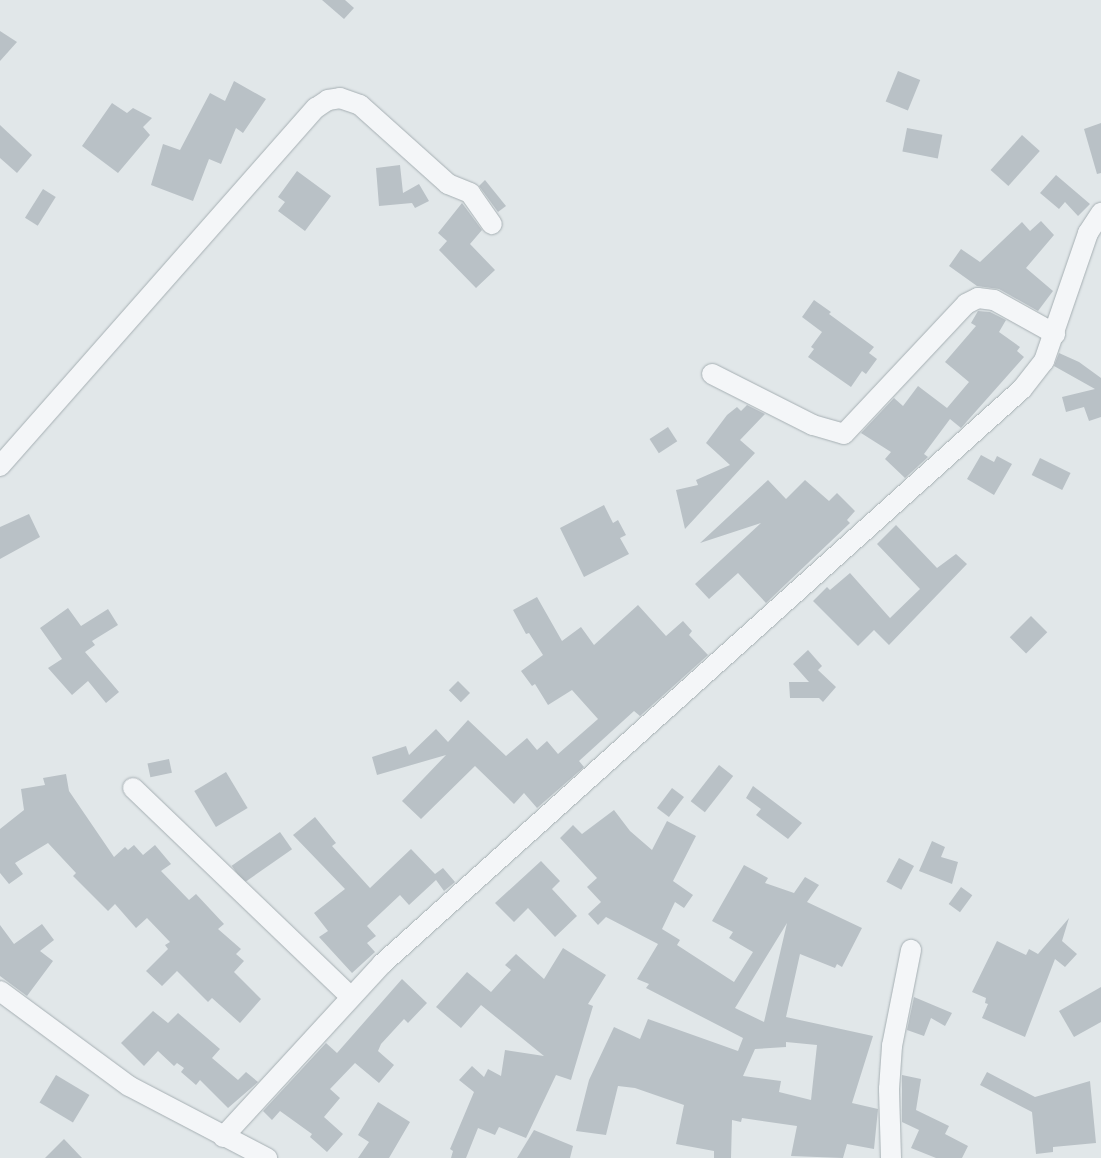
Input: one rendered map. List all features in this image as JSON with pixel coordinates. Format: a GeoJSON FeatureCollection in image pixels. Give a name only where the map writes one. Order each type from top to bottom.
{"type":"FeatureCollection","features":[{"type":"Feature","properties":{"kind":"street"},"geometry":{"type":"LineString","coordinates":[[0,466],[316,108],[328,100],[340,98],[360,104],[448,184],[470,193],[492,224]]}},
{"type":"Feature","properties":{"kind":"street"},"geometry":{"type":"LineString","coordinates":[[223,1136],[350,996],[1022,389],[1044,362],[1088,233],[1101,213]]}},
{"type":"Feature","properties":{"kind":"street"},"geometry":{"type":"LineString","coordinates":[[712,374],[813,425],[844,434],[966,304],[978,298],[994,300],[1055,334]]}},
{"type":"Feature","properties":{"kind":"street"},"geometry":{"type":"LineString","coordinates":[[133,788],[350,996]]}},
{"type":"Feature","properties":{"kind":"street"},"geometry":{"type":"LineString","coordinates":[[891,1158],[889,1089],[892,1046],[911,950]]}},
{"type":"Feature","properties":{"kind":"street"},"geometry":{"type":"LineString","coordinates":[[0,991],[129,1086],[267,1158]]}},
{"type":"Feature","properties":{"kind":"building"},"geometry":{"type":"Polygon","coordinates":[[[322,0],[345,0],[354,8],[344,19],[322,0]]]}},
{"type":"Feature","properties":{"kind":"building"},"geometry":{"type":"Polygon","coordinates":[[[0,31],[17,42],[0,61],[0,31]]]}},
{"type":"Feature","properties":{"kind":"building"},"geometry":{"type":"Polygon","coordinates":[[[898,71],[920,80],[908,111],[886,102],[898,71]]]}},
{"type":"Feature","properties":{"kind":"building"},"geometry":{"type":"Polygon","coordinates":[[[234,81],[266,99],[243,133],[236,128],[221,164],[209,159],[193,201],[151,185],[163,144],[180,150],[210,93],[225,101],[234,81]]]}},
{"type":"Feature","properties":{"kind":"building"},"geometry":{"type":"Polygon","coordinates":[[[112,103],[127,113],[133,108],[152,118],[143,127],[150,135],[118,173],[82,146],[112,103]]]}},
{"type":"Feature","properties":{"kind":"building"},"geometry":{"type":"Polygon","coordinates":[[[1101,123],[1101,173],[1097,174],[1084,129],[1101,123]]]}},
{"type":"Feature","properties":{"kind":"building"},"geometry":{"type":"Polygon","coordinates":[[[0,125],[32,155],[17,173],[0,158],[0,125]]]}},
{"type":"Feature","properties":{"kind":"building"},"geometry":{"type":"Polygon","coordinates":[[[907,128],[942,135],[938,158],[902,152],[907,128]]]}},
{"type":"Feature","properties":{"kind":"building"},"geometry":{"type":"Polygon","coordinates":[[[1022,135],[1040,151],[1008,186],[991,170],[1022,135]]]}},
{"type":"Feature","properties":{"kind":"building"},"geometry":{"type":"Polygon","coordinates":[[[400,165],[403,193],[419,184],[429,201],[415,208],[412,203],[379,206],[376,168],[400,165]]]}},
{"type":"Feature","properties":{"kind":"building"},"geometry":{"type":"Polygon","coordinates":[[[297,171],[331,196],[305,231],[278,211],[285,202],[278,197],[297,171]]]}},
{"type":"Feature","properties":{"kind":"building"},"geometry":{"type":"Polygon","coordinates":[[[1056,175],[1090,204],[1078,216],[1065,202],[1059,209],[1040,193],[1056,175]]]}},
{"type":"Feature","properties":{"kind":"building"},"geometry":{"type":"Polygon","coordinates":[[[485,180],[506,206],[498,212],[479,186],[485,180]]]}},
{"type":"Feature","properties":{"kind":"building"},"geometry":{"type":"Polygon","coordinates":[[[43,189],[56,197],[38,226],[25,218],[43,189]]]}},
{"type":"Feature","properties":{"kind":"building"},"geometry":{"type":"Polygon","coordinates":[[[462,203],[482,230],[470,244],[495,270],[476,288],[439,250],[447,241],[438,233],[462,203]]]}},
{"type":"Feature","properties":{"kind":"building"},"geometry":{"type":"Polygon","coordinates":[[[1041,221],[1054,235],[1026,268],[1053,291],[1038,311],[999,289],[977,286],[949,266],[961,249],[980,262],[1022,222],[1030,231],[1041,221]]]}},
{"type":"Feature","properties":{"kind":"building"},"geometry":{"type":"Polygon","coordinates":[[[814,300],[831,312],[829,314],[874,347],[869,353],[877,359],[866,374],[862,371],[851,387],[808,357],[814,349],[811,347],[822,332],[802,317],[814,300]]]}},
{"type":"Feature","properties":{"kind":"building"},"geometry":{"type":"Polygon","coordinates":[[[978,311],[990,312],[1006,320],[999,332],[1020,347],[1017,351],[1024,357],[961,428],[950,419],[924,454],[928,457],[905,478],[885,459],[891,452],[861,433],[894,398],[903,406],[918,386],[947,408],[969,382],[945,362],[976,326],[971,323],[978,311]]]}},
{"type":"Feature","properties":{"kind":"building"},"geometry":{"type":"Polygon","coordinates":[[[1059,353],[1079,362],[1101,378],[1101,417],[1089,421],[1084,407],[1066,412],[1062,397],[1095,389],[1054,366],[1059,353]]]}},
{"type":"Feature","properties":{"kind":"building"},"geometry":{"type":"Polygon","coordinates":[[[747,405],[765,414],[740,440],[755,453],[685,529],[676,490],[698,485],[696,480],[730,465],[706,443],[727,415],[737,407],[741,411],[747,405]]]}},
{"type":"Feature","properties":{"kind":"building"},"geometry":{"type":"Polygon","coordinates":[[[668,427],[677,441],[659,453],[650,439],[668,427]]]}},
{"type":"Feature","properties":{"kind":"building"},"geometry":{"type":"Polygon","coordinates":[[[981,455],[994,462],[997,456],[1012,464],[994,495],[967,479],[981,455]]]}},
{"type":"Feature","properties":{"kind":"building"},"geometry":{"type":"Polygon","coordinates":[[[1040,458],[1071,473],[1062,490],[1032,475],[1040,458]]]}},
{"type":"Feature","properties":{"kind":"building"},"geometry":{"type":"Polygon","coordinates":[[[768,480],[786,499],[805,480],[829,501],[837,493],[855,511],[847,520],[850,523],[766,603],[738,573],[709,599],[695,584],[761,523],[700,543],[768,480]]]}},
{"type":"Feature","properties":{"kind":"building"},"geometry":{"type":"Polygon","coordinates":[[[604,505],[613,523],[618,520],[626,535],[620,538],[629,554],[584,577],[560,528],[604,505]]]}},
{"type":"Feature","properties":{"kind":"building"},"geometry":{"type":"Polygon","coordinates":[[[29,514],[40,537],[0,559],[0,527],[29,514]]]}},
{"type":"Feature","properties":{"kind":"building"},"geometry":{"type":"Polygon","coordinates":[[[896,525],[937,568],[956,554],[967,564],[889,645],[874,630],[858,646],[813,601],[827,587],[830,590],[850,573],[890,618],[920,589],[877,544],[896,525]]]}},
{"type":"Feature","properties":{"kind":"building"},"geometry":{"type":"Polygon","coordinates":[[[537,597],[562,641],[581,627],[594,645],[638,605],[666,636],[683,621],[692,631],[689,635],[708,655],[640,716],[634,711],[579,761],[584,767],[537,808],[524,793],[514,804],[475,766],[421,819],[402,801],[446,755],[377,775],[372,757],[406,746],[409,755],[436,729],[448,742],[468,720],[506,756],[527,738],[537,750],[547,741],[558,754],[598,719],[572,690],[548,705],[535,684],[532,686],[521,671],[543,655],[529,633],[526,634],[513,610],[537,597]]]}},
{"type":"Feature","properties":{"kind":"building"},"geometry":{"type":"Polygon","coordinates":[[[68,608],[81,626],[108,609],[118,625],[92,641],[95,645],[85,652],[119,692],[106,703],[88,681],[72,695],[48,668],[62,659],[40,628],[68,608]]]}},
{"type":"Feature","properties":{"kind":"building"},"geometry":{"type":"Polygon","coordinates":[[[1031,616],[1047,632],[1026,653],[1010,637],[1031,616]]]}},
{"type":"Feature","properties":{"kind":"building"},"geometry":{"type":"Polygon","coordinates":[[[808,650],[822,666],[818,670],[836,687],[823,702],[819,698],[790,698],[789,682],[809,682],[793,664],[808,650]]]}},
{"type":"Feature","properties":{"kind":"building"},"geometry":{"type":"Polygon","coordinates":[[[458,681],[470,693],[461,702],[449,690],[458,681]]]}},
{"type":"Feature","properties":{"kind":"building"},"geometry":{"type":"Polygon","coordinates":[[[169,759],[172,773],[150,777],[147,764],[169,759]]]}},
{"type":"Feature","properties":{"kind":"building"},"geometry":{"type":"Polygon","coordinates":[[[719,765],[733,776],[705,812],[691,801],[719,765]]]}},
{"type":"Feature","properties":{"kind":"building"},"geometry":{"type":"Polygon","coordinates":[[[226,772],[248,808],[216,827],[194,791],[226,772]]]}},
{"type":"Feature","properties":{"kind":"building"},"geometry":{"type":"Polygon","coordinates":[[[66,774],[69,791],[114,857],[125,847],[128,850],[134,845],[143,855],[155,845],[171,864],[161,871],[189,900],[196,894],[224,924],[218,929],[241,949],[236,954],[244,961],[234,972],[261,999],[240,1023],[212,998],[208,1002],[177,971],[162,986],[146,971],[168,949],[165,945],[170,942],[147,918],[136,928],[115,904],[108,911],[73,876],[76,873],[48,843],[15,863],[23,874],[9,884],[0,873],[0,829],[24,810],[21,789],[45,785],[43,778],[66,774]]]}},
{"type":"Feature","properties":{"kind":"building"},"geometry":{"type":"Polygon","coordinates":[[[753,786],[802,823],[788,839],[756,815],[761,809],[746,798],[753,786]]]}},
{"type":"Feature","properties":{"kind":"building"},"geometry":{"type":"Polygon","coordinates":[[[672,788],[684,797],[669,817],[657,808],[672,788]]]}},
{"type":"Feature","properties":{"kind":"building"},"geometry":{"type":"Polygon","coordinates":[[[614,810],[630,831],[652,850],[667,821],[696,836],[673,881],[693,895],[684,908],[675,902],[662,929],[680,940],[677,945],[734,982],[753,952],[729,938],[733,932],[712,921],[744,865],[768,878],[765,883],[794,893],[805,877],[819,885],[807,902],[862,928],[842,967],[837,964],[835,968],[800,954],[786,1017],[873,1036],[852,1103],[878,1109],[874,1149],[847,1144],[843,1158],[791,1156],[797,1126],[742,1118],[741,1122],[732,1120],[731,1158],[714,1158],[714,1151],[676,1144],[684,1105],[635,1088],[618,1086],[606,1135],[576,1131],[589,1080],[614,1027],[640,1039],[648,1019],[738,1051],[743,1038],[646,988],[649,984],[637,979],[658,944],[606,917],[598,925],[588,914],[601,902],[587,887],[597,878],[560,838],[573,825],[582,834],[614,810]],[[787,923],[735,1008],[764,1022],[787,923]],[[786,1042],[786,1047],[755,1049],[743,1076],[781,1081],[779,1092],[811,1100],[817,1045],[786,1042]]]}},
{"type":"Feature","properties":{"kind":"building"},"geometry":{"type":"Polygon","coordinates":[[[315,817],[336,843],[332,846],[370,888],[411,849],[435,874],[443,868],[455,882],[444,891],[436,880],[409,905],[400,895],[367,926],[376,936],[367,943],[375,952],[352,973],[319,937],[328,931],[314,913],[345,889],[293,835],[315,817]]]}},
{"type":"Feature","properties":{"kind":"building"},"geometry":{"type":"Polygon","coordinates":[[[280,832],[292,849],[244,883],[232,866],[280,832]]]}},
{"type":"Feature","properties":{"kind":"building"},"geometry":{"type":"Polygon","coordinates":[[[932,841],[945,847],[941,857],[958,862],[952,884],[919,871],[932,841]]]}},
{"type":"Feature","properties":{"kind":"building"},"geometry":{"type":"Polygon","coordinates":[[[899,858],[914,866],[901,890],[886,882],[899,858]]]}},
{"type":"Feature","properties":{"kind":"building"},"geometry":{"type":"Polygon","coordinates":[[[541,861],[560,881],[552,889],[577,916],[555,937],[528,908],[514,922],[495,903],[541,861]]]}},
{"type":"Feature","properties":{"kind":"building"},"geometry":{"type":"Polygon","coordinates":[[[961,887],[972,895],[960,912],[949,904],[961,887]]]}},
{"type":"Feature","properties":{"kind":"building"},"geometry":{"type":"Polygon","coordinates":[[[1069,918],[1062,941],[1077,954],[1065,967],[1055,959],[1025,1037],[982,1018],[988,1004],[985,1003],[986,998],[972,992],[997,941],[1026,955],[1029,949],[1038,954],[1069,918]]]}},
{"type":"Feature","properties":{"kind":"building"},"geometry":{"type":"Polygon","coordinates":[[[42,924],[54,940],[40,951],[53,961],[27,996],[0,976],[0,925],[14,944],[42,924]]]}},
{"type":"Feature","properties":{"kind":"building"},"geometry":{"type":"Polygon","coordinates":[[[563,948],[606,975],[588,1004],[593,1006],[571,1080],[556,1075],[526,1138],[499,1127],[495,1135],[478,1128],[466,1158],[451,1158],[453,1151],[450,1149],[474,1092],[459,1080],[472,1066],[484,1077],[488,1069],[501,1076],[505,1050],[544,1056],[481,1005],[461,1028],[436,1007],[467,972],[491,992],[511,970],[505,965],[516,954],[544,979],[563,948]]]}},
{"type":"Feature","properties":{"kind":"building"},"geometry":{"type":"Polygon","coordinates":[[[402,979],[427,1003],[408,1023],[404,1019],[381,1044],[378,1051],[394,1065],[379,1083],[355,1063],[330,1089],[340,1098],[324,1117],[343,1134],[327,1152],[310,1137],[312,1134],[280,1111],[272,1120],[263,1111],[326,1043],[337,1053],[402,979]]]}},
{"type":"Feature","properties":{"kind":"building"},"geometry":{"type":"Polygon","coordinates":[[[1101,987],[1101,1022],[1074,1037],[1059,1011],[1101,987]]]}},
{"type":"Feature","properties":{"kind":"building"},"geometry":{"type":"Polygon","coordinates":[[[914,997],[952,1013],[945,1026],[931,1018],[924,1036],[907,1030],[914,997]]]}},
{"type":"Feature","properties":{"kind":"building"},"geometry":{"type":"Polygon","coordinates":[[[153,1011],[168,1023],[178,1013],[220,1049],[212,1058],[238,1080],[246,1072],[258,1082],[228,1108],[200,1080],[196,1085],[181,1072],[184,1068],[177,1063],[174,1066],[158,1051],[144,1066],[121,1043],[153,1011]]]}},
{"type":"Feature","properties":{"kind":"building"},"geometry":{"type":"Polygon","coordinates":[[[987,1072],[1035,1097],[1090,1081],[1096,1143],[1053,1147],[1053,1152],[1036,1154],[1032,1112],[980,1085],[987,1072]]]}},
{"type":"Feature","properties":{"kind":"building"},"geometry":{"type":"Polygon","coordinates":[[[56,1075],[89,1095],[73,1123],[40,1102],[56,1075]]]}},
{"type":"Feature","properties":{"kind":"building"},"geometry":{"type":"Polygon","coordinates":[[[902,1075],[921,1079],[916,1110],[949,1126],[945,1134],[968,1146],[962,1158],[936,1158],[911,1148],[919,1130],[902,1122],[902,1075]]]}},
{"type":"Feature","properties":{"kind":"building"},"geometry":{"type":"Polygon","coordinates":[[[378,1102],[410,1122],[389,1158],[358,1158],[369,1142],[358,1135],[378,1102]]]}},
{"type":"Feature","properties":{"kind":"building"},"geometry":{"type":"Polygon","coordinates":[[[534,1130],[573,1146],[570,1158],[517,1158],[534,1130]]]}},
{"type":"Feature","properties":{"kind":"building"},"geometry":{"type":"Polygon","coordinates":[[[64,1139],[82,1158],[45,1158],[64,1139]]]}}]}
